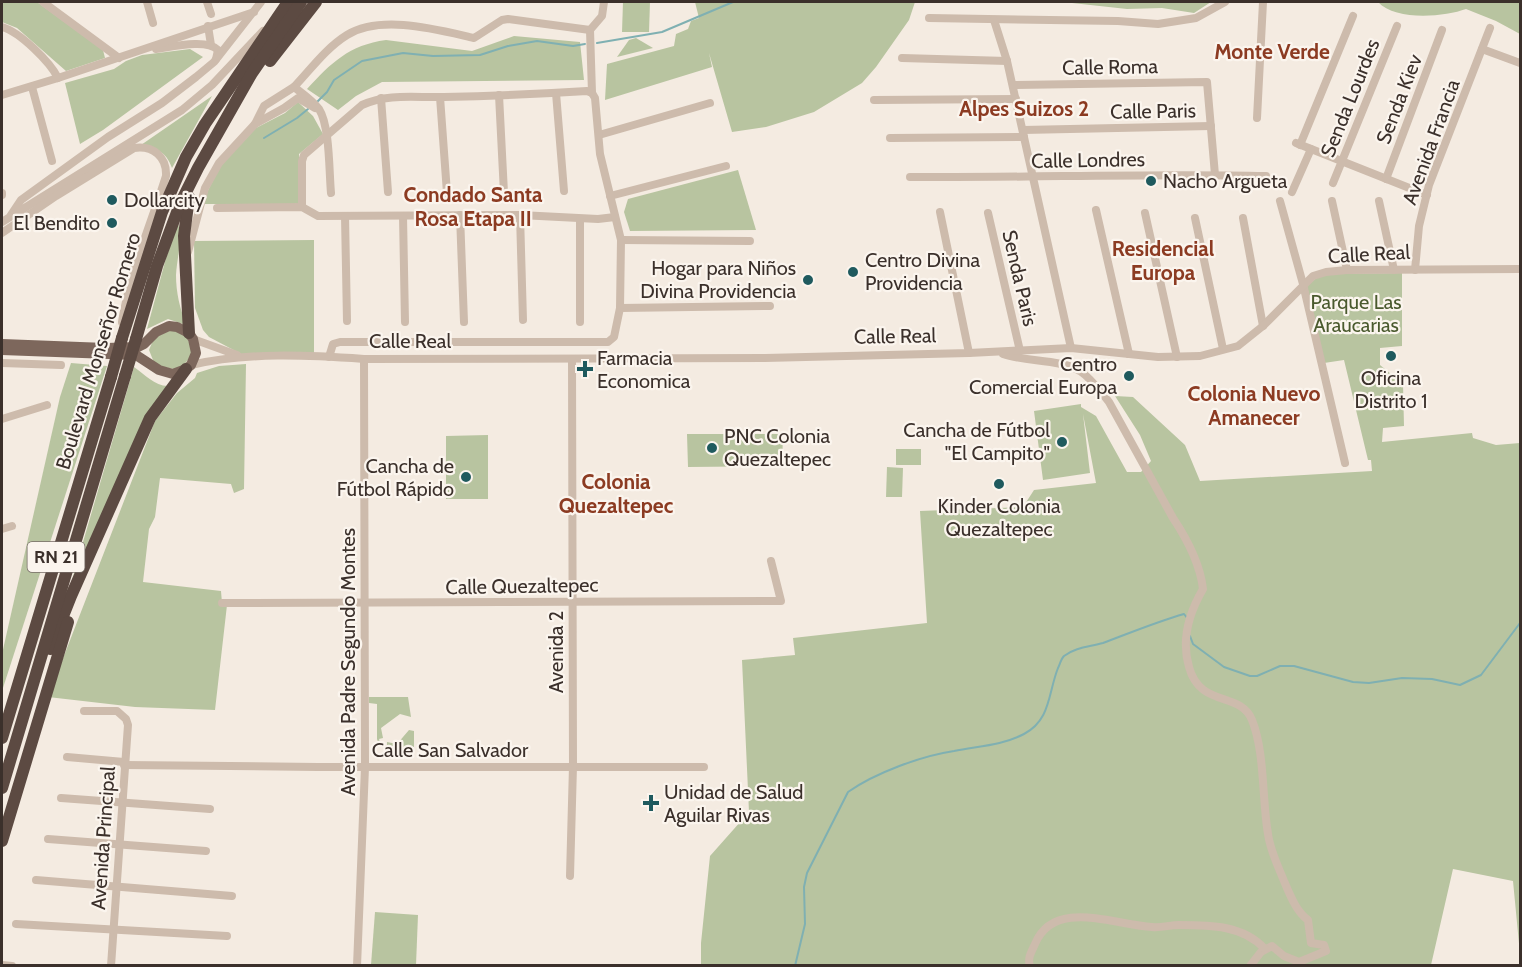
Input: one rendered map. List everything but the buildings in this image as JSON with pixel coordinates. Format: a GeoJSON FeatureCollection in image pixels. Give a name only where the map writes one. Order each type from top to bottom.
{"type":"FeatureCollection","features":[{"type":"Feature","properties":{"kind":"highway"},"geometry":{"type":"LineString","coordinates":[[224,122],[252,73],[301,2]]}},
{"type":"Feature","properties":{"kind":"highway"},"geometry":{"type":"LineString","coordinates":[[224,122],[316,2]]}},
{"type":"Feature","properties":{"kind":"highway","name":"Boulevard Monseñor Romero"},"geometry":{"type":"LineString","coordinates":[[2,738],[122,336],[162,212],[186,157],[205,124],[285,6]]}},
{"type":"Feature","properties":{"kind":"highway","name":"Boulevard Monseñor Romero"},"geometry":{"type":"LineString","coordinates":[[2,789],[169,233],[198,168],[224,122]]}},
{"type":"Feature","properties":{"kind":"highway"},"geometry":{"type":"LineString","coordinates":[[191,336],[184,236],[186,211],[198,168]]}},
{"type":"Feature","properties":{"kind":"highway"},"geometry":{"type":"LineString","coordinates":[[30,694],[150,418],[188,367]]}},
{"type":"Feature","properties":{"kind":"highway"},"geometry":{"type":"LineString","coordinates":[[2,842],[70,616],[80,575]]}},
{"type":"Feature","properties":{"kind":"main road"},"geometry":{"type":"LineString","coordinates":[[2,344],[138,347],[156,332],[169,326],[177,327],[191,336],[196,353],[188,367],[172,374],[159,370],[136,355],[2,350]]}},
{"type":"Feature","properties":{"kind":"main road"},"geometry":{"type":"LineString","coordinates":[[151,338],[148,352],[154,366]]}},
{"type":"Feature","properties":{"kind":"street"},"geometry":{"type":"LineString","coordinates":[[43,2],[119,58]]}},
{"type":"Feature","properties":{"kind":"street"},"geometry":{"type":"LineString","coordinates":[[147,2],[153,23]]}},
{"type":"Feature","properties":{"kind":"street"},"geometry":{"type":"LineString","coordinates":[[207,2],[211,14]]}},
{"type":"Feature","properties":{"kind":"street"},"geometry":{"type":"LineString","coordinates":[[5,220],[21,200],[108,136],[162,103],[214,62],[261,2]]}},
{"type":"Feature","properties":{"kind":"street"},"geometry":{"type":"LineString","coordinates":[[329,357],[333,344],[340,342],[608,342],[614,337],[618,327],[620,308],[621,240],[600,154],[595,98],[592,93],[591,30],[602,16],[604,2]]}},
{"type":"Feature","properties":{"kind":"street"},"geometry":{"type":"LineString","coordinates":[[929,18],[1118,21],[1158,24],[1196,18],[1225,2]]}},
{"type":"Feature","properties":{"kind":"street"},"geometry":{"type":"LineString","coordinates":[[1257,118],[1263,2]]}},
{"type":"Feature","properties":{"kind":"street"},"geometry":{"type":"LineString","coordinates":[[5,220],[182,110],[212,85],[285,6]]}},
{"type":"Feature","properties":{"kind":"street"},"geometry":{"type":"LineString","coordinates":[[2,95],[254,12]]}},
{"type":"Feature","properties":{"kind":"street"},"geometry":{"type":"LineString","coordinates":[[1353,16],[1298,144],[1427,195]]}},
{"type":"Feature","properties":{"kind":"street"},"geometry":{"type":"LineString","coordinates":[[255,124],[264,106],[294,87],[329,50],[348,34],[371,26],[425,27],[474,38],[502,20],[508,19],[591,30]]}},
{"type":"Feature","properties":{"kind":"street"},"geometry":{"type":"LineString","coordinates":[[994,20],[1013,85],[1071,348]]}},
{"type":"Feature","properties":{"kind":"street"},"geometry":{"type":"LineString","coordinates":[[208,26],[211,45],[218,52],[214,62]]}},
{"type":"Feature","properties":{"kind":"street","name":"Senda Lourdes"},"geometry":{"type":"LineString","coordinates":[[1333,183],[1397,26]]}},
{"type":"Feature","properties":{"kind":"street"},"geometry":{"type":"LineString","coordinates":[[2,27],[26,42],[53,69],[58,78]]}},
{"type":"Feature","properties":{"kind":"street","name":"Avenida Francia"},"geometry":{"type":"LineString","coordinates":[[1415,270],[1419,226],[1427,195],[1490,28]]}},
{"type":"Feature","properties":{"kind":"street","name":"Senda Kiev"},"geometry":{"type":"LineString","coordinates":[[1386,179],[1442,30]]}},
{"type":"Feature","properties":{"kind":"street"},"geometry":{"type":"LineString","coordinates":[[141,50],[198,44],[211,45]]}},
{"type":"Feature","properties":{"kind":"street"},"geometry":{"type":"LineString","coordinates":[[1482,49],[1521,63]]}},
{"type":"Feature","properties":{"kind":"street"},"geometry":{"type":"LineString","coordinates":[[902,58],[1007,61]]}},
{"type":"Feature","properties":{"kind":"street","name":"Calle Roma"},"geometry":{"type":"LineString","coordinates":[[1013,85],[1207,82],[1211,126]]}},
{"type":"Feature","properties":{"kind":"street"},"geometry":{"type":"LineString","coordinates":[[32,87],[52,161]]}},
{"type":"Feature","properties":{"kind":"street"},"geometry":{"type":"LineString","coordinates":[[294,87],[308,97],[320,111],[327,135],[331,193]]}},
{"type":"Feature","properties":{"kind":"street"},"geometry":{"type":"LineString","coordinates":[[302,207],[304,155],[362,105],[390,96],[440,97],[587,91],[592,93]]}},
{"type":"Feature","properties":{"kind":"street"},"geometry":{"type":"LineString","coordinates":[[556,93],[564,191]]}},
{"type":"Feature","properties":{"kind":"street"},"geometry":{"type":"LineString","coordinates":[[499,95],[504,193]]}},
{"type":"Feature","properties":{"kind":"street"},"geometry":{"type":"LineString","coordinates":[[440,97],[447,193]]}},
{"type":"Feature","properties":{"kind":"street"},"geometry":{"type":"LineString","coordinates":[[185,264],[205,188],[224,156],[255,124],[298,98],[320,111]]}},
{"type":"Feature","properties":{"kind":"street"},"geometry":{"type":"LineString","coordinates":[[381,98],[388,192]]}},
{"type":"Feature","properties":{"kind":"street"},"geometry":{"type":"LineString","coordinates":[[874,100],[1016,99]]}},
{"type":"Feature","properties":{"kind":"street"},"geometry":{"type":"LineString","coordinates":[[599,135],[710,103]]}},
{"type":"Feature","properties":{"kind":"street"},"geometry":{"type":"LineString","coordinates":[[1211,126],[1215,175]]}},
{"type":"Feature","properties":{"kind":"street","name":"Calle Paris"},"geometry":{"type":"LineString","coordinates":[[890,138],[1211,126]]}},
{"type":"Feature","properties":{"kind":"street"},"geometry":{"type":"LineString","coordinates":[[2,233],[56,195],[134,148],[148,148],[158,154],[165,165],[166,176],[126,302],[122,336]]}},
{"type":"Feature","properties":{"kind":"street"},"geometry":{"type":"LineString","coordinates":[[1292,192],[1311,149]]}},
{"type":"Feature","properties":{"kind":"street"},"geometry":{"type":"LineString","coordinates":[[610,196],[726,166]]}},
{"type":"Feature","properties":{"kind":"street","name":"Calle Londres"},"geometry":{"type":"LineString","coordinates":[[910,177],[1266,176]]}},
{"type":"Feature","properties":{"kind":"street"},"geometry":{"type":"LineString","coordinates":[[1280,201],[1303,284],[1345,463]]}},
{"type":"Feature","properties":{"kind":"street"},"geometry":{"type":"LineString","coordinates":[[1332,201],[1347,270]]}},
{"type":"Feature","properties":{"kind":"street"},"geometry":{"type":"LineString","coordinates":[[1379,201],[1394,270]]}},
{"type":"Feature","properties":{"kind":"street"},"geometry":{"type":"LineString","coordinates":[[217,208],[302,207],[318,216],[520,215],[580,219],[615,217]]}},
{"type":"Feature","properties":{"kind":"street"},"geometry":{"type":"LineString","coordinates":[[1096,210],[1129,354]]}},
{"type":"Feature","properties":{"kind":"street"},"geometry":{"type":"LineString","coordinates":[[940,212],[969,353]]}},
{"type":"Feature","properties":{"kind":"street","name":"Senda Paris"},"geometry":{"type":"LineString","coordinates":[[987,213],[1020,351]]}},
{"type":"Feature","properties":{"kind":"street"},"geometry":{"type":"LineString","coordinates":[[1145,213],[1177,357]]}},
{"type":"Feature","properties":{"kind":"street"},"geometry":{"type":"LineString","coordinates":[[520,215],[523,320]]}},
{"type":"Feature","properties":{"kind":"street"},"geometry":{"type":"LineString","coordinates":[[345,216],[347,321]]}},
{"type":"Feature","properties":{"kind":"street"},"geometry":{"type":"LineString","coordinates":[[403,216],[405,322]]}},
{"type":"Feature","properties":{"kind":"street"},"geometry":{"type":"LineString","coordinates":[[460,216],[464,322]]}},
{"type":"Feature","properties":{"kind":"street"},"geometry":{"type":"LineString","coordinates":[[1195,218],[1223,350]]}},
{"type":"Feature","properties":{"kind":"street"},"geometry":{"type":"LineString","coordinates":[[1243,218],[1263,326]]}},
{"type":"Feature","properties":{"kind":"street"},"geometry":{"type":"LineString","coordinates":[[580,219],[580,322]]}},
{"type":"Feature","properties":{"kind":"street"},"geometry":{"type":"LineString","coordinates":[[621,240],[750,241]]}},
{"type":"Feature","properties":{"kind":"street","name":"Calle Real"},"geometry":{"type":"LineString","coordinates":[[188,367],[218,358],[241,357],[707,359],[969,353],[1071,348],[1158,357],[1200,356],[1238,346],[1263,326],[1303,284],[1313,276],[1326,272],[1521,269]]}},
{"type":"Feature","properties":{"kind":"street"},"geometry":{"type":"LineString","coordinates":[[620,308],[770,306]]}},
{"type":"Feature","properties":{"kind":"street","name":"Calle Real"},"geometry":{"type":"LineString","coordinates":[[191,336],[241,357]]}},
{"type":"Feature","properties":{"kind":"street"},"geometry":{"type":"LineString","coordinates":[[996,352],[1013,358],[1079,370],[1097,386],[1109,402],[1185,536],[1196,562],[1203,589],[1193,607],[1186,630],[1188,665],[1194,684],[1216,698],[1233,702],[1251,718],[1260,763],[1268,836],[1275,860],[1301,914],[1308,920],[1311,943],[1324,945],[1326,951],[1299,962],[1284,956],[1272,946],[1252,960],[1250,966]]}},
{"type":"Feature","properties":{"kind":"street","name":"Avenida Padre Segundo Montes"},"geometry":{"type":"LineString","coordinates":[[357,966],[365,767],[364,359]]}},
{"type":"Feature","properties":{"kind":"street","name":"Avenida 2"},"geometry":{"type":"LineString","coordinates":[[570,874],[573,766],[572,359]]}},
{"type":"Feature","properties":{"kind":"street"},"geometry":{"type":"LineString","coordinates":[[2,363],[61,365]]}},
{"type":"Feature","properties":{"kind":"street"},"geometry":{"type":"LineString","coordinates":[[2,419],[47,405]]}},
{"type":"Feature","properties":{"kind":"street"},"geometry":{"type":"LineString","coordinates":[[2,529],[12,526]]}},
{"type":"Feature","properties":{"kind":"street","name":"Calle Quezaltepec"},"geometry":{"type":"LineString","coordinates":[[222,603],[781,601],[771,561]]}},
{"type":"Feature","properties":{"kind":"street","name":"Avenida Principal"},"geometry":{"type":"LineString","coordinates":[[84,711],[111,710],[122,714],[128,725],[111,966]]}},
{"type":"Feature","properties":{"kind":"street","name":"Calle San Salvador"},"geometry":{"type":"LineString","coordinates":[[67,757],[124,763],[365,767],[704,767]]}},
{"type":"Feature","properties":{"kind":"street"},"geometry":{"type":"LineString","coordinates":[[61,798],[210,809]]}},
{"type":"Feature","properties":{"kind":"street"},"geometry":{"type":"LineString","coordinates":[[48,839],[206,851]]}},
{"type":"Feature","properties":{"kind":"street"},"geometry":{"type":"LineString","coordinates":[[36,880],[232,896]]}},
{"type":"Feature","properties":{"kind":"street"},"geometry":{"type":"LineString","coordinates":[[1030,966],[1028,960],[1038,936],[1051,923],[1063,917],[1083,917],[1154,927],[1179,925],[1232,928],[1257,939],[1266,949]]}},
{"type":"Feature","properties":{"kind":"street"},"geometry":{"type":"LineString","coordinates":[[16,924],[227,936]]}},
{"type":"Feature","properties":{"kind":"street"},"geometry":{"type":"LineString","coordinates":[[2,965],[12,966]]}},
{"type":"Feature","properties":{"kind":"green space"},"geometry":{"type":"Polygon","coordinates":[[[2,2],[37,2],[103,50],[105,58],[66,71],[17,28],[2,22],[2,2]]]}},
{"type":"Feature","properties":{"kind":"green space"},"geometry":{"type":"Polygon","coordinates":[[[623,2],[650,2],[649,32],[622,32],[623,2]]]}},
{"type":"Feature","properties":{"kind":"green space"},"geometry":{"type":"Polygon","coordinates":[[[695,2],[915,2],[909,20],[862,83],[814,112],[766,127],[732,132],[709,53],[712,67],[605,100],[607,64],[674,46],[676,34],[688,29],[691,21],[699,18],[695,2]]]}},
{"type":"Feature","properties":{"kind":"green space"},"geometry":{"type":"Polygon","coordinates":[[[1063,2],[1211,2],[1194,13],[1162,8],[1127,9],[1063,2]]]}},
{"type":"Feature","properties":{"kind":"green space"},"geometry":{"type":"Polygon","coordinates":[[[1378,2],[1520,2],[1520,34],[1466,9],[1420,16],[1396,12],[1378,2]]]}},
{"type":"Feature","properties":{"kind":"green space"},"geometry":{"type":"Polygon","coordinates":[[[514,36],[580,42],[584,80],[382,82],[356,96],[338,110],[307,89],[333,63],[351,51],[373,42],[386,40],[472,51],[514,36]]]}},
{"type":"Feature","properties":{"kind":"green space"},"geometry":{"type":"Polygon","coordinates":[[[636,38],[653,48],[617,57],[629,40],[636,38]]]}},
{"type":"Feature","properties":{"kind":"green space"},"geometry":{"type":"Polygon","coordinates":[[[190,49],[203,57],[103,130],[80,144],[65,83],[114,69],[142,55],[190,49]]]}},
{"type":"Feature","properties":{"kind":"green space"},"geometry":{"type":"Polygon","coordinates":[[[212,96],[172,168],[167,158],[160,152],[141,145],[212,96]]]}},
{"type":"Feature","properties":{"kind":"green space"},"geometry":{"type":"Polygon","coordinates":[[[298,102],[313,116],[323,134],[299,154],[299,204],[201,204],[221,165],[256,128],[285,113],[298,102]]]}},
{"type":"Feature","properties":{"kind":"green space"},"geometry":{"type":"Polygon","coordinates":[[[738,170],[756,230],[630,231],[624,212],[628,199],[738,170]]]}},
{"type":"Feature","properties":{"kind":"green space"},"geometry":{"type":"Polygon","coordinates":[[[178,223],[180,242],[176,282],[186,325],[168,319],[147,329],[166,258],[178,223]]]}},
{"type":"Feature","properties":{"kind":"green space"},"geometry":{"type":"Polygon","coordinates":[[[314,240],[314,354],[243,355],[209,337],[203,330],[195,308],[194,241],[314,240]]]}},
{"type":"Feature","properties":{"kind":"green space","name":"Parque Las Araucarias"},"geometry":{"type":"Polygon","coordinates":[[[1402,273],[1402,346],[1380,348],[1380,365],[1403,384],[1404,426],[1383,428],[1382,442],[1472,433],[1473,438],[1496,445],[1520,443],[1520,954],[1513,881],[1453,869],[1431,965],[644,966],[701,964],[710,856],[749,812],[742,660],[795,655],[793,638],[927,623],[920,511],[1023,507],[1034,490],[1096,483],[1083,414],[1090,473],[1043,480],[1034,411],[1081,404],[1081,407],[1096,416],[1127,472],[1141,472],[1151,461],[1140,435],[1115,396],[1133,397],[1185,445],[1200,481],[1372,471],[1344,360],[1324,363],[1307,286],[1326,274],[1402,273]]]}},
{"type":"Feature","properties":{"kind":"green space"},"geometry":{"type":"Polygon","coordinates":[[[173,329],[186,335],[191,347],[189,358],[178,370],[155,365],[149,350],[154,338],[173,329]]]}},
{"type":"Feature","properties":{"kind":"green space"},"geometry":{"type":"Polygon","coordinates":[[[71,363],[107,366],[2,691],[2,654],[60,397],[71,363]]]}},
{"type":"Feature","properties":{"kind":"green space"},"geometry":{"type":"Polygon","coordinates":[[[246,364],[244,489],[234,493],[231,484],[160,478],[155,517],[149,529],[143,582],[221,591],[222,603],[227,605],[215,710],[135,707],[48,697],[155,421],[177,393],[195,378],[197,373],[219,366],[246,364]]]}},
{"type":"Feature","properties":{"kind":"green space"},"geometry":{"type":"Polygon","coordinates":[[[134,367],[155,382],[169,386],[67,597],[134,367]]]}},
{"type":"Feature","properties":{"kind":"green space"},"geometry":{"type":"Polygon","coordinates":[[[687,434],[783,434],[782,466],[688,467],[687,434]]]}},
{"type":"Feature","properties":{"kind":"green space"},"geometry":{"type":"Polygon","coordinates":[[[488,435],[488,499],[446,499],[446,436],[488,435]]]}},
{"type":"Feature","properties":{"kind":"green space"},"geometry":{"type":"Polygon","coordinates":[[[896,449],[921,449],[921,465],[896,465],[896,449]]]}},
{"type":"Feature","properties":{"kind":"green space"},"geometry":{"type":"Polygon","coordinates":[[[887,467],[903,468],[902,497],[886,497],[887,467]]]}},
{"type":"Feature","properties":{"kind":"green space"},"geometry":{"type":"Polygon","coordinates":[[[369,697],[408,697],[411,717],[400,714],[381,728],[383,738],[379,739],[381,745],[387,746],[387,742],[397,744],[409,730],[414,731],[414,747],[384,748],[379,745],[377,704],[369,703],[369,697]]]}},
{"type":"Feature","properties":{"kind":"green space"},"geometry":{"type":"Polygon","coordinates":[[[375,912],[418,915],[416,965],[371,965],[375,912]]]}},
{"type":"Feature","properties":{"kind":"waterway"},"geometry":{"type":"LineString","coordinates":[[597,43],[662,32],[733,2]]}},
{"type":"Feature","properties":{"kind":"waterway"},"geometry":{"type":"LineString","coordinates":[[317,102],[334,80],[362,61],[403,53],[433,56],[480,55],[508,46],[537,41],[573,46],[585,44]]}},
{"type":"Feature","properties":{"kind":"waterway"},"geometry":{"type":"LineString","coordinates":[[264,138],[308,109]]}},
{"type":"Feature","properties":{"kind":"waterway"},"geometry":{"type":"LineString","coordinates":[[795,966],[805,924],[804,887],[807,873],[848,792],[871,778],[913,761],[941,753],[998,743],[1024,734],[1033,728],[1044,714],[1064,656],[1078,649],[1103,643],[1184,614],[1188,619]]}},
{"type":"Feature","properties":{"kind":"waterway"},"geometry":{"type":"LineString","coordinates":[[1190,636],[1193,644],[1224,667],[1250,676],[1257,676],[1280,666],[1294,666],[1353,682],[1369,683],[1402,678],[1432,679],[1460,685],[1481,675],[1520,623]]}},
{"type":"Feature","properties":{"kind":"place","name":"Nacho Argueta"},"geometry":{"type":"Point","coordinates":[1151,181]}},
{"type":"Feature","properties":{"kind":"place","name":"Dollarcity"},"geometry":{"type":"Point","coordinates":[112,200]}},
{"type":"Feature","properties":{"kind":"place","name":"El Bendito"},"geometry":{"type":"Point","coordinates":[112,223]}},
{"type":"Feature","properties":{"kind":"place","name":"Centro Divina Providencia"},"geometry":{"type":"Point","coordinates":[853,272]}},
{"type":"Feature","properties":{"kind":"place","name":"Hogar para Niños Divina Providencia"},"geometry":{"type":"Point","coordinates":[808,280]}},
{"type":"Feature","properties":{"kind":"place","name":"Oficina Distrito 1"},"geometry":{"type":"Point","coordinates":[1391,356]}},
{"type":"Feature","properties":{"kind":"place","name":"Farmacia Economica"},"geometry":{"type":"Point","coordinates":[585,369]}},
{"type":"Feature","properties":{"kind":"place","name":"Centro Comercial Europa"},"geometry":{"type":"Point","coordinates":[1129,376]}},
{"type":"Feature","properties":{"kind":"place","name":"Cancha de Fútbol \"El Campito\""},"geometry":{"type":"Point","coordinates":[1062,442]}},
{"type":"Feature","properties":{"kind":"place","name":"PNC Colonia Quezaltepec"},"geometry":{"type":"Point","coordinates":[712,448]}},
{"type":"Feature","properties":{"kind":"place","name":"Cancha de Fútbol Rápido"},"geometry":{"type":"Point","coordinates":[466,477]}},
{"type":"Feature","properties":{"kind":"place","name":"Kinder Colonia Quezaltepec"},"geometry":{"type":"Point","coordinates":[999,484]}},
{"type":"Feature","properties":{"kind":"place","name":"Unidad de Salud Aguilar Rivas"},"geometry":{"type":"Point","coordinates":[651,803]}},
{"type":"Feature","properties":{"kind":"district","name":"Monte Verde"},"geometry":{"type":"Point","coordinates":[1272,51]}},
{"type":"Feature","properties":{"kind":"district","name":"Alpes Suizos 2"},"geometry":{"type":"Point","coordinates":[1024,108]}},
{"type":"Feature","properties":{"kind":"district","name":"Condado Santa Rosa Etapa II"},"geometry":{"type":"Point","coordinates":[473,206]}},
{"type":"Feature","properties":{"kind":"district","name":"Residencial Europa"},"geometry":{"type":"Point","coordinates":[1163,260]}},
{"type":"Feature","properties":{"kind":"district","name":"Colonia Nuevo Amanecer"},"geometry":{"type":"Point","coordinates":[1254,405]}},
{"type":"Feature","properties":{"kind":"district","name":"Colonia Quezaltepec"},"geometry":{"type":"Point","coordinates":[616,493]}}]}
